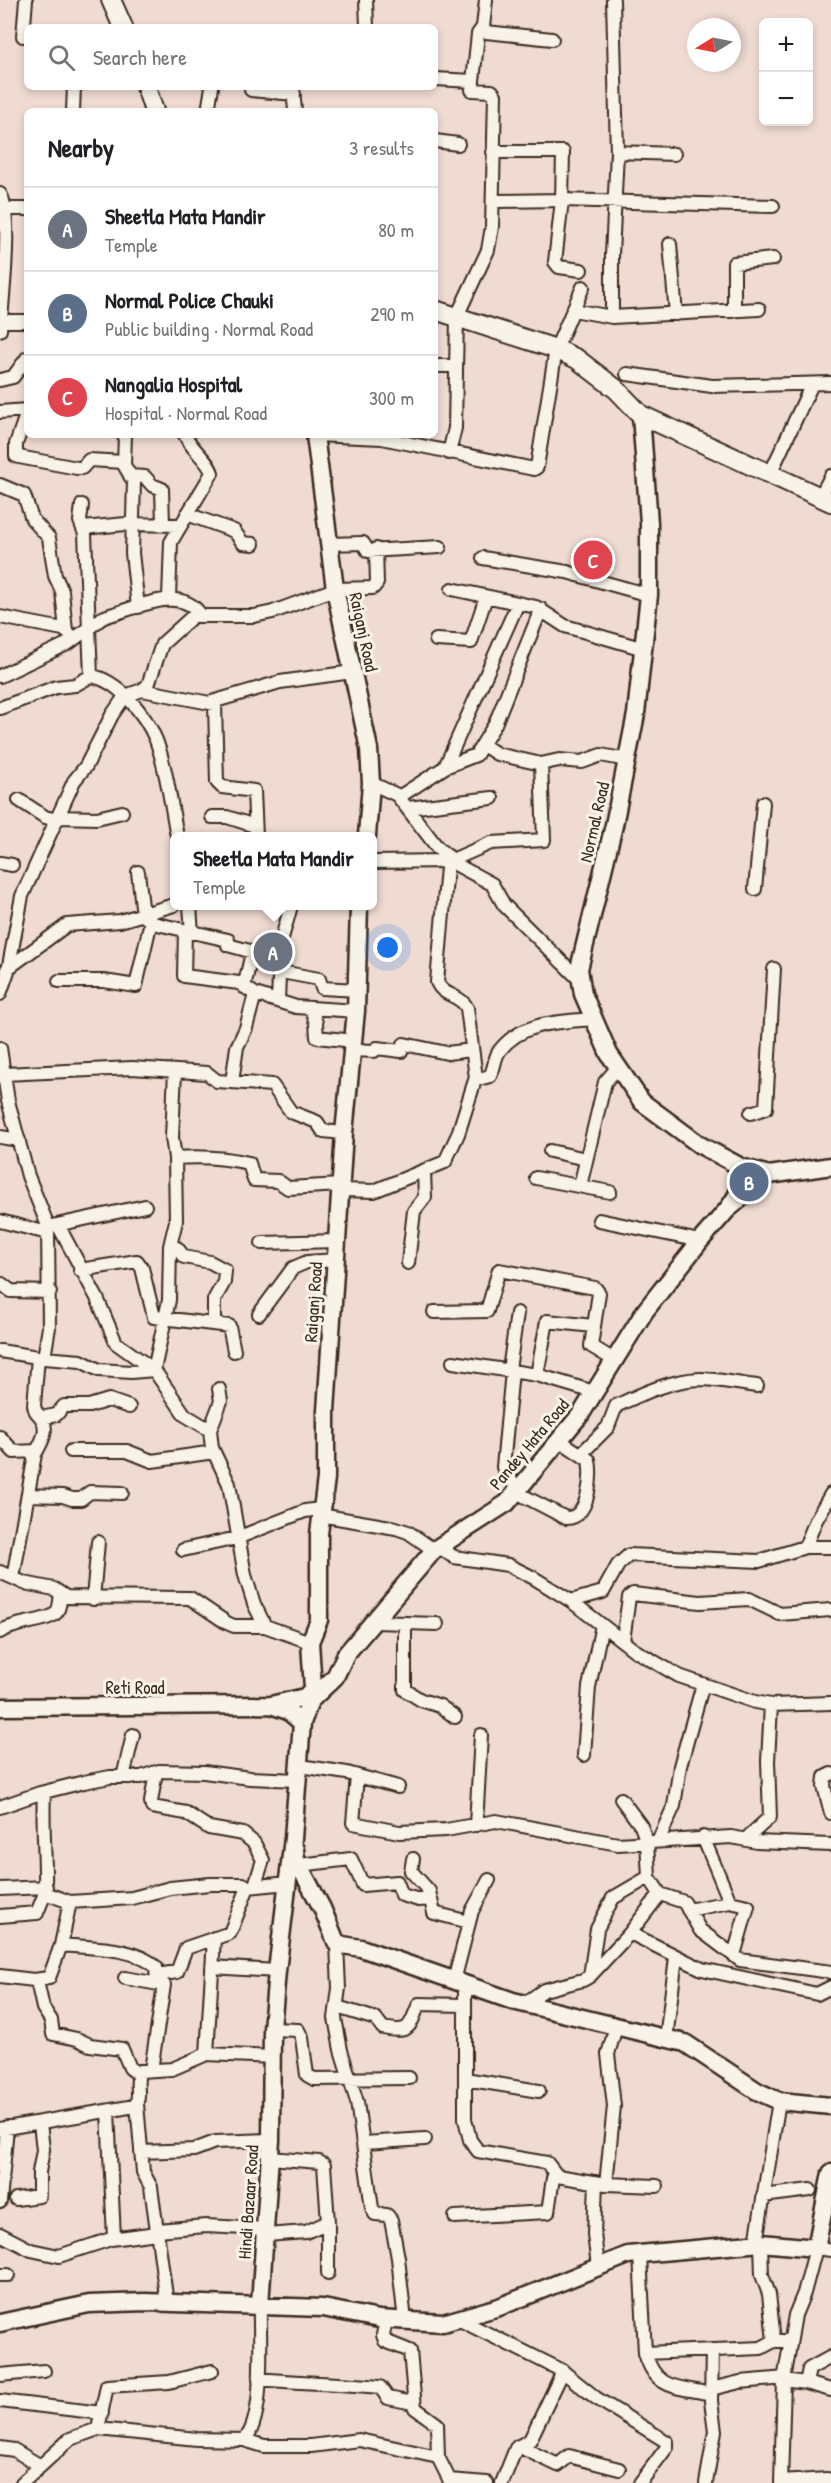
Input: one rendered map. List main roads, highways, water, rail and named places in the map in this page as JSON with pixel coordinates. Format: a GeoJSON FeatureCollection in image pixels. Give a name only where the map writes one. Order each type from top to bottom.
{"type":"FeatureCollection","features":[{"type":"Feature","properties":{"kind":"main road"},"geometry":{"type":"LineString","coordinates":[[111,0],[122,24]]}},
{"type":"Feature","properties":{"kind":"main road"},"geometry":{"type":"LineString","coordinates":[[123,0],[128,24]]}},
{"type":"Feature","properties":{"kind":"main road"},"geometry":{"type":"LineString","coordinates":[[438,311],[556,349],[577,359],[616,389],[641,415],[826,500]]}},
{"type":"Feature","properties":{"kind":"main road","name":"Normal Road"},"geometry":{"type":"LineString","coordinates":[[641,415],[649,523],[649,595],[644,649],[636,714],[627,760],[579,969],[583,994],[609,1054],[642,1102],[700,1145],[741,1167],[769,1175]]}},
{"type":"Feature","properties":{"kind":"main road","name":"Raiganj Road"},"geometry":{"type":"LineString","coordinates":[[315,438],[335,589],[369,749],[367,832]]}},
{"type":"Feature","properties":{"kind":"main road","name":"Raiganj Road"},"geometry":{"type":"LineString","coordinates":[[302,1724],[313,1689],[310,1642],[320,1620],[320,1512],[326,1478],[326,1412],[344,1133],[358,990],[359,910]]}},
{"type":"Feature","properties":{"kind":"main road"},"geometry":{"type":"LineString","coordinates":[[727,1210],[769,1175],[831,1166]]}},
{"type":"Feature","properties":{"kind":"main road"},"geometry":{"type":"LineString","coordinates":[[727,1210],[740,1192],[743,1179],[741,1167]]}},
{"type":"Feature","properties":{"kind":"main road","name":"Pandey Hata Road"},"geometry":{"type":"LineString","coordinates":[[308,1699],[335,1677],[346,1654],[436,1548],[507,1503],[560,1440],[594,1392],[645,1311],[727,1210]]}},
{"type":"Feature","properties":{"kind":"main road","name":"Reti Road"},"geometry":{"type":"LineString","coordinates":[[0,1707],[271,1705],[308,1699]]}},
{"type":"Feature","properties":{"kind":"main road"},"geometry":{"type":"LineString","coordinates":[[271,1705],[288,1712],[302,1724]]}},
{"type":"Feature","properties":{"kind":"main road","name":"Hindi Bazaar Road"},"geometry":{"type":"LineString","coordinates":[[260,2305],[271,2140],[272,2029],[293,1838],[302,1724]]}},
{"type":"Feature","properties":{"kind":"main road"},"geometry":{"type":"LineString","coordinates":[[293,1838],[299,1865],[338,1944],[361,1948],[524,2004],[685,2043],[757,2091],[779,2101],[831,2106]]}},
{"type":"Feature","properties":{"kind":"main road"},"geometry":{"type":"LineString","coordinates":[[0,2323],[89,2304],[167,2303],[323,2308],[386,2320],[443,2323],[499,2307],[628,2255],[759,2243],[823,2249],[831,2173]]}},
{"type":"Feature","properties":{"kind":"place","name":"Nangalia Hospital"},"geometry":{"type":"Point","coordinates":[593,560]}},
{"type":"Feature","properties":{"kind":"place","name":"Sheetla Mata Mandir"},"geometry":{"type":"Point","coordinates":[273,952]}},
{"type":"Feature","properties":{"kind":"place","name":"Normal Police Chauki"},"geometry":{"type":"Point","coordinates":[749,1182]}}]}
